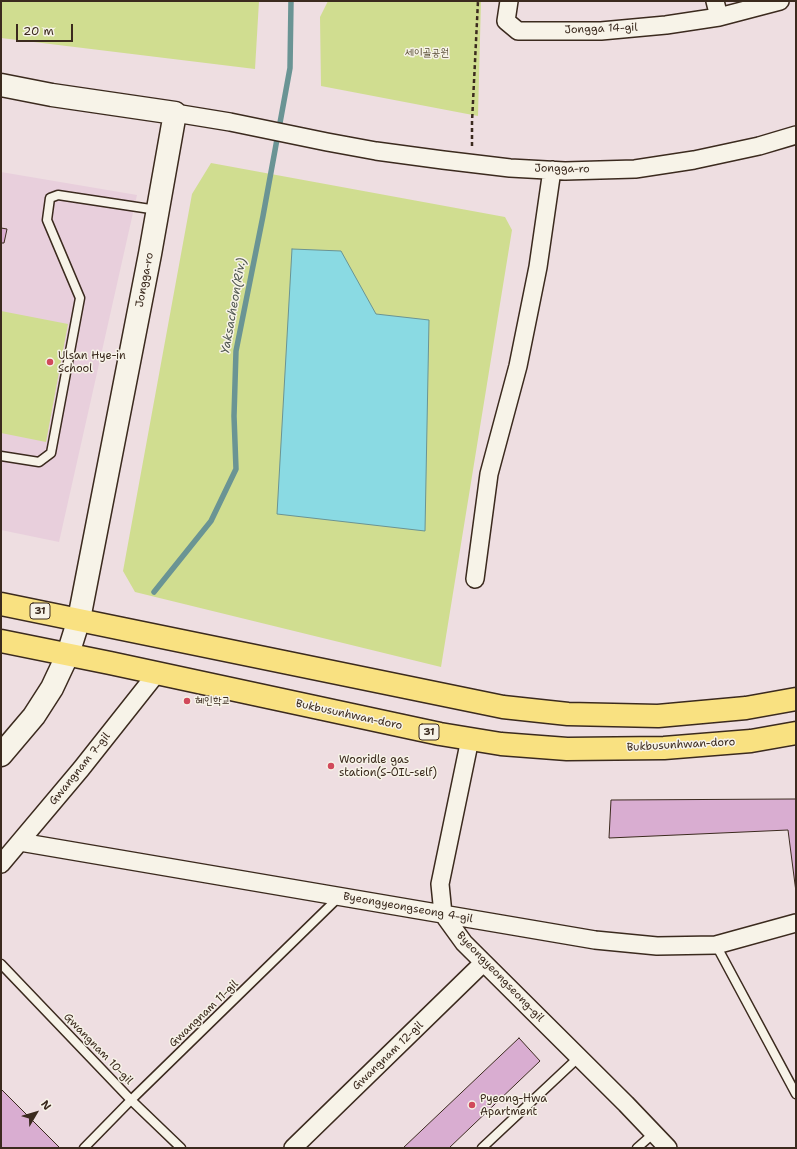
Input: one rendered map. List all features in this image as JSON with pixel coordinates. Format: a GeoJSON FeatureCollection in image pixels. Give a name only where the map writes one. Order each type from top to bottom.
{"type":"FeatureCollection","features":[{"type":"Feature","properties":{"kind":"main road","name":"31"},"geometry":{"type":"LineString","coordinates":[[1,604],[503,707],[568,714],[658,716],[746,708],[796,699]]}},
{"type":"Feature","properties":{"kind":"main road","name":"Bukbusunhwan-doro"},"geometry":{"type":"LineString","coordinates":[[1,641],[68,654],[382,722],[501,744],[567,749],[664,748],[752,740],[796,733]]}},
{"type":"Feature","properties":{"kind":"street","name":"Jongga 14-gil"},"geometry":{"type":"LineString","coordinates":[[509,1],[506,21],[518,31],[601,31],[666,25],[717,9],[780,1]]}},
{"type":"Feature","properties":{"kind":"street"},"geometry":{"type":"LineString","coordinates":[[1,85],[52,96],[175,113]]}},
{"type":"Feature","properties":{"kind":"street","name":"Jongga-ro"},"geometry":{"type":"LineString","coordinates":[[1,755],[34,716],[52,688],[68,654],[78,619],[148,261],[175,113],[230,122],[383,152],[510,168],[552,170],[635,168],[694,160],[759,146],[796,135]]}},
{"type":"Feature","properties":{"kind":"street"},"geometry":{"type":"LineString","coordinates":[[475,579],[489,474],[518,366],[538,267],[552,170]]}},
{"type":"Feature","properties":{"kind":"street","name":"Gwangnam 7-gil"},"geometry":{"type":"LineString","coordinates":[[1,864],[81,769],[157,673]]}},
{"type":"Feature","properties":{"kind":"street"},"geometry":{"type":"LineString","coordinates":[[443,914],[440,884],[470,739]]}},
{"type":"Feature","properties":{"kind":"street","name":"Byeongyeongseong 4-gil"},"geometry":{"type":"LineString","coordinates":[[20,842],[595,940],[657,946],[716,944],[796,922]]}},
{"type":"Feature","properties":{"kind":"street","name":"Byeongyeongseong-gil"},"geometry":{"type":"LineString","coordinates":[[443,914],[464,943],[483,963],[579,1057],[668,1148]]}},
{"type":"Feature","properties":{"kind":"street","name":"Gwangnam 12-gil"},"geometry":{"type":"LineString","coordinates":[[293,1148],[483,963]]}},
{"type":"Feature","properties":{"kind":"lane"},"geometry":{"type":"LineString","coordinates":[[1,456],[39,462],[51,453],[54,438],[80,298],[47,220],[50,198],[58,195],[157,210]]}},
{"type":"Feature","properties":{"kind":"lane","name":"Gwangnam 11-gil"},"geometry":{"type":"LineString","coordinates":[[84,1148],[131,1100],[340,896]]}},
{"type":"Feature","properties":{"kind":"lane"},"geometry":{"type":"LineString","coordinates":[[716,944],[796,1094]]}},
{"type":"Feature","properties":{"kind":"lane","name":"Gwangnam 10-gil"},"geometry":{"type":"LineString","coordinates":[[1,964],[131,1100],[181,1148]]}},
{"type":"Feature","properties":{"kind":"lane"},"geometry":{"type":"LineString","coordinates":[[482,1148],[579,1057]]}},
{"type":"Feature","properties":{"kind":"lane"},"geometry":{"type":"LineString","coordinates":[[637,1148],[654,1133]]}},
{"type":"Feature","properties":{"kind":"path"},"geometry":{"type":"LineString","coordinates":[[472,163],[472,122],[478,1]]}},
{"type":"Feature","properties":{"kind":"shaded area","name":"Ulsan Hye-in School"},"geometry":{"type":"Polygon","coordinates":[[[1,172],[137,195],[59,542],[1,530],[1,172]]]}},
{"type":"Feature","properties":{"kind":"green space"},"geometry":{"type":"Polygon","coordinates":[[[1,1],[259,1],[255,69],[1,38],[1,1]]]}},
{"type":"Feature","properties":{"kind":"green space","name":"세이골공원"},"geometry":{"type":"Polygon","coordinates":[[[328,1],[481,1],[478,116],[321,86],[320,17],[328,1]]]}},
{"type":"Feature","properties":{"kind":"green space"},"geometry":{"type":"Polygon","coordinates":[[[211,163],[505,217],[512,230],[441,667],[135,592],[123,571],[192,194],[211,163]]]}},
{"type":"Feature","properties":{"kind":"green space"},"geometry":{"type":"Polygon","coordinates":[[[1,311],[68,324],[46,442],[1,433],[1,311]]]}},
{"type":"Feature","properties":{"kind":"water"},"geometry":{"type":"Polygon","coordinates":[[[292,249],[341,251],[376,314],[429,320],[425,531],[277,514],[292,249]]]}},
{"type":"Feature","properties":{"kind":"building"},"geometry":{"type":"Polygon","coordinates":[[[1,228],[7,229],[4,243],[1,243],[1,228]]]}},
{"type":"Feature","properties":{"kind":"building"},"geometry":{"type":"Polygon","coordinates":[[[796,799],[796,892],[788,830],[609,838],[611,800],[796,799]]]}},
{"type":"Feature","properties":{"kind":"building","name":"Pyeong-Hwa Apartment"},"geometry":{"type":"Polygon","coordinates":[[[519,1038],[540,1061],[449,1148],[403,1148],[519,1038]]]}},
{"type":"Feature","properties":{"kind":"building"},"geometry":{"type":"Polygon","coordinates":[[[1,1089],[60,1148],[1,1148],[1,1089]]]}},
{"type":"Feature","properties":{"kind":"waterway","name":"Yaksacheon(Riv.)"},"geometry":{"type":"LineString","coordinates":[[154,592],[211,521],[236,469],[234,416],[236,351],[263,216],[290,68],[291,1]]}},
{"type":"Feature","properties":{"kind":"place","name":"Ulsan Hye-in School"},"geometry":{"type":"Point","coordinates":[50,362]}},
{"type":"Feature","properties":{"kind":"place","name":"혜인학교"},"geometry":{"type":"Point","coordinates":[187,701]}},
{"type":"Feature","properties":{"kind":"place","name":"Wooridle gas station(S-OIL-self)"},"geometry":{"type":"Point","coordinates":[331,766]}},
{"type":"Feature","properties":{"kind":"place","name":"Pyeong-Hwa Apartment"},"geometry":{"type":"Point","coordinates":[472,1105]}}]}
